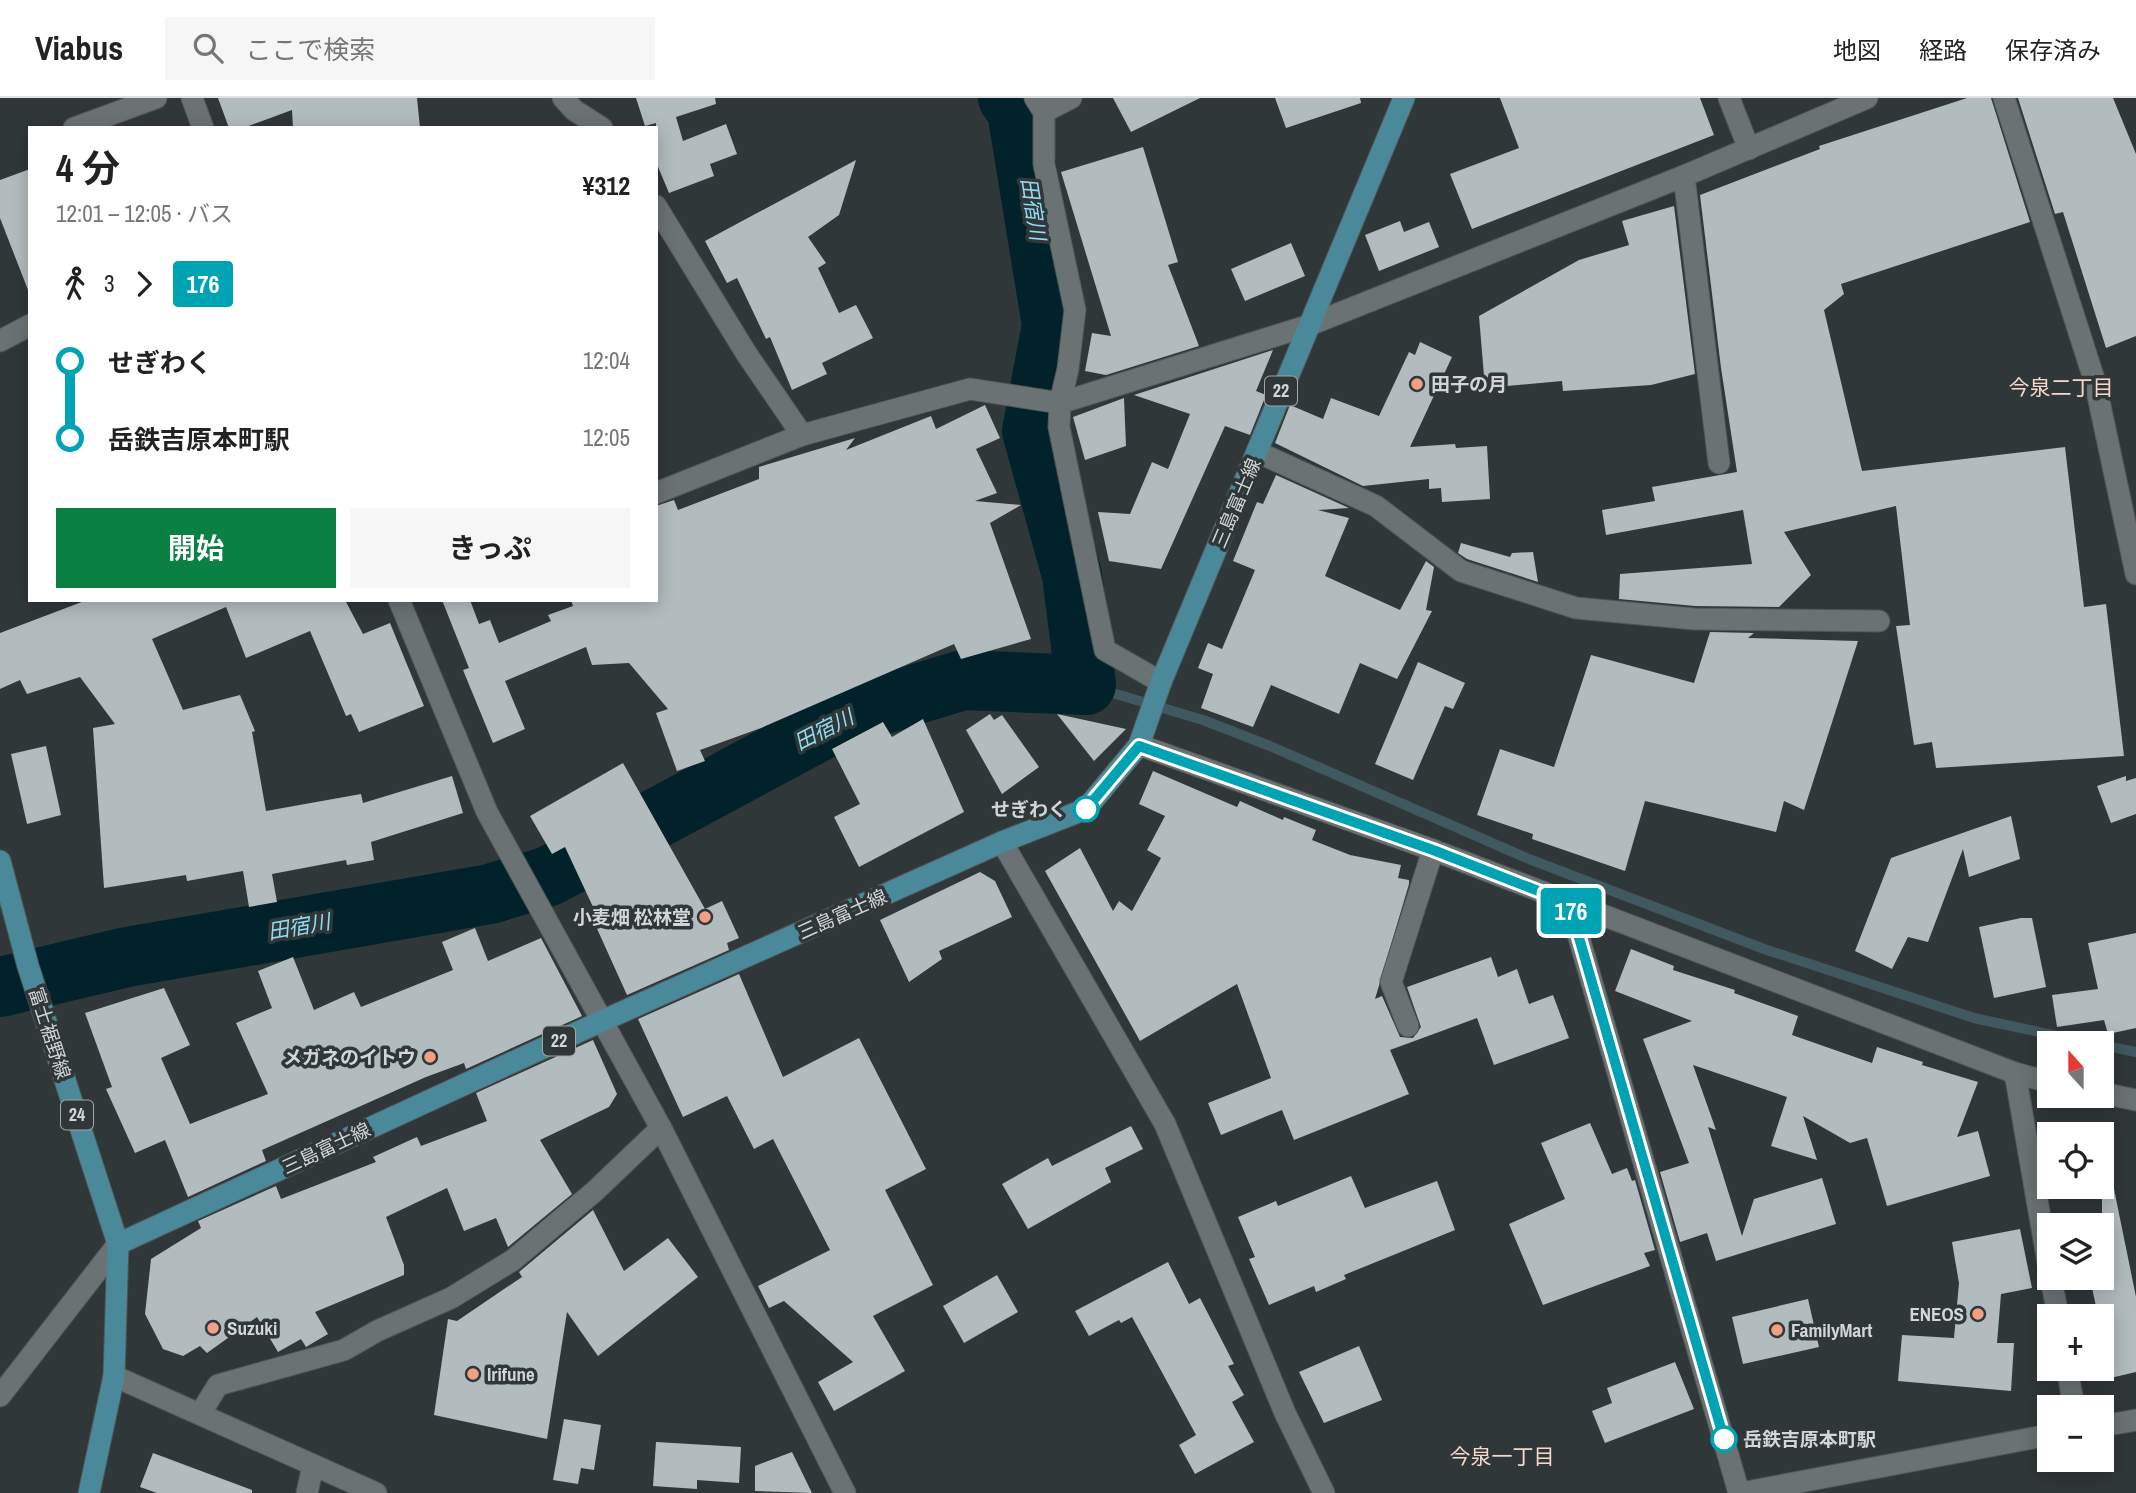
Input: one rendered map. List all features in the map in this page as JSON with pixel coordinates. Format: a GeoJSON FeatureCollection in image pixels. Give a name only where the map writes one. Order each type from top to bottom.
{"type":"FeatureCollection","features":[{"type":"Feature","properties":{"kind":"main road","name":"三島富士線"},"geometry":{"type":"LineString","coordinates":[[118,1244],[601,1021],[1002,842],[1086,809],[1142,736],[1160,683],[1404,98]]}},
{"type":"Feature","properties":{"kind":"main road","name":"富士裾野線"},"geometry":{"type":"LineString","coordinates":[[0,860],[28,966],[118,1244]]}},
{"type":"Feature","properties":{"kind":"main road"},"geometry":{"type":"LineString","coordinates":[[89,1493],[114,1376],[118,1244]]}},
{"type":"Feature","properties":{"kind":"street"},"geometry":{"type":"LineString","coordinates":[[79,126],[156,98]]}},
{"type":"Feature","properties":{"kind":"street"},"geometry":{"type":"LineString","coordinates":[[192,98],[202,126]]}},
{"type":"Feature","properties":{"kind":"street"},"geometry":{"type":"LineString","coordinates":[[563,98],[574,110],[599,126]]}},
{"type":"Feature","properties":{"kind":"street"},"geometry":{"type":"LineString","coordinates":[[1071,98],[1039,105],[1044,164],[1075,310],[1068,369],[1060,403],[1059,427],[1105,650],[1160,683]]}},
{"type":"Feature","properties":{"kind":"street"},"geometry":{"type":"LineString","coordinates":[[1729,98],[1749,149]]}},
{"type":"Feature","properties":{"kind":"street"},"geometry":{"type":"LineString","coordinates":[[658,492],[802,435],[970,389],[1060,403],[1307,326],[1684,176],[1867,98]]}},
{"type":"Feature","properties":{"kind":"street"},"geometry":{"type":"LineString","coordinates":[[2004,98],[2095,382],[2136,574]]}},
{"type":"Feature","properties":{"kind":"street"},"geometry":{"type":"LineString","coordinates":[[1684,176],[1719,463]]}},
{"type":"Feature","properties":{"kind":"street"},"geometry":{"type":"LineString","coordinates":[[658,209],[747,353],[802,435]]}},
{"type":"Feature","properties":{"kind":"street"},"geometry":{"type":"LineString","coordinates":[[0,341],[28,326]]}},
{"type":"Feature","properties":{"kind":"street"},"geometry":{"type":"LineString","coordinates":[[1257,452],[1376,506],[1461,570],[1576,608],[1694,619],[1878,621]]}},
{"type":"Feature","properties":{"kind":"street"},"geometry":{"type":"LineString","coordinates":[[400,602],[487,812],[661,1128],[845,1493]]}},
{"type":"Feature","properties":{"kind":"street"},"geometry":{"type":"LineString","coordinates":[[1142,736],[1569,903],[1882,1019],[2015,1073],[2037,1079]]}},
{"type":"Feature","properties":{"kind":"street"},"geometry":{"type":"LineString","coordinates":[[1002,842],[1165,1124],[1285,1413],[1324,1493]]}},
{"type":"Feature","properties":{"kind":"street"},"geometry":{"type":"LineString","coordinates":[[1408,1026],[1391,982],[1433,850]]}},
{"type":"Feature","properties":{"kind":"street"},"geometry":{"type":"LineString","coordinates":[[1569,903],[1740,1493],[2037,1437]]}},
{"type":"Feature","properties":{"kind":"street"},"geometry":{"type":"LineString","coordinates":[[2015,1073],[2039,1213]]}},
{"type":"Feature","properties":{"kind":"street"},"geometry":{"type":"LineString","coordinates":[[2114,1095],[2136,1100]]}},
{"type":"Feature","properties":{"kind":"street"},"geometry":{"type":"LineString","coordinates":[[200,1414],[218,1385],[344,1350],[376,1331],[451,1298],[513,1260],[596,1191],[661,1128]]}},
{"type":"Feature","properties":{"kind":"street"},"geometry":{"type":"LineString","coordinates":[[2,1389],[118,1244]]}},
{"type":"Feature","properties":{"kind":"street"},"geometry":{"type":"LineString","coordinates":[[114,1376],[376,1493]]}},
{"type":"Feature","properties":{"kind":"street"},"geometry":{"type":"LineString","coordinates":[[2114,1424],[2136,1420]]}},
{"type":"Feature","properties":{"kind":"street"},"geometry":{"type":"LineString","coordinates":[[307,1493],[313,1466]]}},
{"type":"Feature","properties":{"kind":"building"},"geometry":{"type":"Polygon","coordinates":[[[218,98],[417,98],[420,126],[293,126],[292,110],[248,126],[228,126],[218,98]]]}},
{"type":"Feature","properties":{"kind":"building"},"geometry":{"type":"Polygon","coordinates":[[[636,98],[715,98],[716,104],[676,117],[683,141],[726,124],[737,154],[710,164],[714,176],[669,193],[658,167],[658,126],[656,123],[645,126],[636,98]]]}},
{"type":"Feature","properties":{"kind":"building"},"geometry":{"type":"Polygon","coordinates":[[[1113,98],[1200,98],[1131,132],[1113,98]]]}},
{"type":"Feature","properties":{"kind":"building"},"geometry":{"type":"Polygon","coordinates":[[[1275,98],[1360,98],[1361,103],[1286,128],[1275,98]]]}},
{"type":"Feature","properties":{"kind":"building"},"geometry":{"type":"Polygon","coordinates":[[[1500,98],[1700,98],[1714,135],[1472,229],[1450,174],[1519,148],[1500,98]]]}},
{"type":"Feature","properties":{"kind":"building"},"geometry":{"type":"Polygon","coordinates":[[[1967,98],[1991,98],[2030,222],[1841,284],[1844,294],[1824,310],[1862,471],[2065,447],[2084,607],[2106,604],[2124,756],[1936,768],[1932,742],[1914,745],[1896,626],[1910,625],[1896,506],[1784,532],[1811,575],[1779,607],[1695,606],[1619,599],[1620,574],[1752,564],[1743,510],[1606,535],[1602,510],[1655,501],[1652,487],[1737,472],[1700,195],[1820,149],[1819,146],[1967,98]]]}},
{"type":"Feature","properties":{"kind":"building"},"geometry":{"type":"Polygon","coordinates":[[[2018,98],[2113,98],[2136,154],[2136,336],[2106,348],[2063,212],[2055,214],[2018,98]]]}},
{"type":"Feature","properties":{"kind":"building"},"geometry":{"type":"Polygon","coordinates":[[[1143,147],[1178,262],[1168,265],[1199,346],[1106,375],[1085,371],[1092,333],[1111,336],[1061,172],[1143,147]]]}},
{"type":"Feature","properties":{"kind":"building"},"geometry":{"type":"Polygon","coordinates":[[[856,160],[839,215],[808,237],[826,263],[818,268],[839,313],[856,305],[873,338],[822,363],[827,374],[792,390],[770,337],[766,339],[737,278],[727,283],[705,241],[856,160]]]}},
{"type":"Feature","properties":{"kind":"building"},"geometry":{"type":"Polygon","coordinates":[[[28,170],[28,290],[0,218],[0,180],[28,170]]]}},
{"type":"Feature","properties":{"kind":"building"},"geometry":{"type":"Polygon","coordinates":[[[1674,206],[1695,374],[1651,385],[1563,391],[1562,381],[1485,388],[1479,316],[1579,260],[1629,245],[1622,221],[1674,206]]]}},
{"type":"Feature","properties":{"kind":"building"},"geometry":{"type":"Polygon","coordinates":[[[1400,221],[1404,232],[1429,222],[1439,247],[1379,271],[1365,235],[1400,221]]]}},
{"type":"Feature","properties":{"kind":"building"},"geometry":{"type":"Polygon","coordinates":[[[1291,243],[1305,276],[1245,301],[1231,269],[1291,243]]]}},
{"type":"Feature","properties":{"kind":"building"},"geometry":{"type":"Polygon","coordinates":[[[1420,342],[1452,357],[1410,447],[1455,444],[1456,448],[1487,446],[1490,499],[1442,502],[1441,488],[1429,489],[1429,479],[1363,486],[1275,443],[1290,405],[1323,419],[1331,398],[1379,416],[1409,352],[1415,355],[1420,342]]]}},
{"type":"Feature","properties":{"kind":"building"},"geometry":{"type":"Polygon","coordinates":[[[1273,350],[1256,391],[1266,395],[1250,435],[1225,426],[1161,569],[1109,561],[1098,512],[1130,514],[1152,462],[1168,469],[1190,414],[1134,395],[1273,350]]]}},
{"type":"Feature","properties":{"kind":"building"},"geometry":{"type":"Polygon","coordinates":[[[1124,398],[1126,446],[1085,460],[1073,417],[1124,398]]]}},
{"type":"Feature","properties":{"kind":"building"},"geometry":{"type":"Polygon","coordinates":[[[985,405],[1000,438],[976,449],[997,493],[975,501],[1021,505],[990,523],[1031,639],[961,659],[954,644],[761,728],[700,750],[705,761],[677,771],[656,713],[668,709],[629,663],[592,665],[586,647],[505,681],[525,729],[493,743],[463,670],[469,668],[443,602],[471,602],[479,624],[490,620],[499,643],[551,621],[548,615],[573,606],[572,602],[658,602],[658,505],[674,500],[678,510],[759,479],[759,467],[855,438],[846,450],[931,416],[936,429],[985,405]]]}},
{"type":"Feature","properties":{"kind":"building"},"geometry":{"type":"Polygon","coordinates":[[[1276,475],[1349,508],[1318,510],[1349,518],[1325,576],[1400,610],[1426,561],[1434,567],[1426,610],[1432,611],[1397,679],[1360,663],[1339,714],[1271,685],[1253,727],[1201,708],[1213,674],[1198,668],[1208,643],[1222,649],[1255,570],[1233,561],[1257,502],[1263,504],[1276,475]]]}},
{"type":"Feature","properties":{"kind":"building"},"geometry":{"type":"Polygon","coordinates":[[[1461,543],[1510,557],[1512,553],[1533,552],[1538,582],[1467,559],[1458,553],[1461,543]]]}},
{"type":"Feature","properties":{"kind":"building"},"geometry":{"type":"Polygon","coordinates":[[[82,602],[346,602],[363,634],[390,623],[424,706],[359,732],[351,714],[346,716],[310,631],[246,658],[226,607],[152,639],[183,710],[240,695],[255,731],[252,732],[266,811],[361,794],[363,803],[452,776],[463,813],[371,842],[374,860],[347,865],[346,860],[272,874],[277,902],[249,907],[243,871],[187,881],[186,875],[104,888],[93,728],[115,724],[80,677],[27,694],[20,680],[0,689],[0,633],[82,602]]]}},
{"type":"Feature","properties":{"kind":"building"},"geometry":{"type":"Polygon","coordinates":[[[1710,632],[1754,633],[1748,638],[1858,641],[1804,810],[1784,801],[1776,832],[1645,801],[1625,871],[1532,839],[1533,834],[1477,815],[1500,749],[1554,767],[1591,655],[1694,683],[1710,632]]]}},
{"type":"Feature","properties":{"kind":"building"},"geometry":{"type":"Polygon","coordinates":[[[1418,662],[1465,683],[1453,709],[1445,706],[1413,780],[1375,764],[1418,662]]]}},
{"type":"Feature","properties":{"kind":"building"},"geometry":{"type":"Polygon","coordinates":[[[990,714],[994,720],[1002,715],[1039,767],[1002,794],[966,730],[990,714]]]}},
{"type":"Feature","properties":{"kind":"building"},"geometry":{"type":"Polygon","coordinates":[[[1057,714],[1126,729],[1094,761],[1057,714]]]}},
{"type":"Feature","properties":{"kind":"building"},"geometry":{"type":"Polygon","coordinates":[[[923,719],[964,812],[859,867],[834,817],[860,804],[832,749],[883,722],[892,737],[923,719]]]}},
{"type":"Feature","properties":{"kind":"building"},"geometry":{"type":"Polygon","coordinates":[[[46,746],[61,815],[27,824],[11,754],[46,746]]]}},
{"type":"Feature","properties":{"kind":"building"},"geometry":{"type":"Polygon","coordinates":[[[623,763],[705,909],[722,901],[739,938],[727,943],[729,950],[627,995],[589,911],[594,909],[565,847],[552,854],[530,816],[623,763]]]}},
{"type":"Feature","properties":{"kind":"building"},"geometry":{"type":"Polygon","coordinates":[[[1153,771],[1237,807],[1240,801],[1283,820],[1284,817],[1316,830],[1312,840],[1350,855],[1401,865],[1398,878],[1409,880],[1409,884],[1375,999],[1382,996],[1400,1037],[1413,1038],[1421,1027],[1407,987],[1491,957],[1498,977],[1517,969],[1529,1004],[1553,995],[1569,1038],[1494,1065],[1477,1018],[1390,1050],[1409,1094],[1294,1140],[1282,1110],[1221,1135],[1208,1103],[1271,1078],[1237,984],[1140,1041],[1045,871],[1080,848],[1113,911],[1119,901],[1132,911],[1161,858],[1147,850],[1165,816],[1139,804],[1153,771]]]}},
{"type":"Feature","properties":{"kind":"building"},"geometry":{"type":"Polygon","coordinates":[[[2126,776],[2126,781],[2136,778],[2136,814],[2111,823],[2097,786],[2126,776]]]}},
{"type":"Feature","properties":{"kind":"building"},"geometry":{"type":"Polygon","coordinates":[[[2011,816],[2020,859],[1969,877],[1963,849],[1928,942],[1908,937],[1892,969],[1855,951],[1891,858],[2011,816]]]}},
{"type":"Feature","properties":{"kind":"building"},"geometry":{"type":"Polygon","coordinates":[[[980,872],[995,881],[1012,917],[939,951],[942,959],[909,982],[880,920],[980,872]]]}},
{"type":"Feature","properties":{"kind":"building"},"geometry":{"type":"Polygon","coordinates":[[[2032,918],[2046,987],[1994,998],[1979,927],[2032,918]]]}},
{"type":"Feature","properties":{"kind":"building"},"geometry":{"type":"Polygon","coordinates":[[[475,928],[488,961],[541,938],[582,1016],[466,1069],[464,1063],[426,1077],[262,1150],[266,1161],[188,1197],[165,1140],[135,1153],[106,1089],[112,1087],[85,1013],[164,988],[190,1045],[161,1058],[190,1124],[268,1094],[236,1023],[272,1008],[258,971],[293,957],[314,1010],[354,992],[361,1007],[453,970],[442,942],[475,928]]]}},
{"type":"Feature","properties":{"kind":"building"},"geometry":{"type":"Polygon","coordinates":[[[2136,933],[2136,1028],[2114,1033],[2107,1031],[2104,1020],[2057,1027],[2052,995],[2098,989],[2088,943],[2136,933]]]}},
{"type":"Feature","properties":{"kind":"building"},"geometry":{"type":"Polygon","coordinates":[[[1631,949],[1674,966],[1673,970],[1735,990],[1734,993],[1798,1016],[1792,1035],[1872,1063],[1877,1047],[1923,1062],[1922,1065],[1978,1082],[1957,1137],[1978,1131],[1990,1176],[1887,1206],[1867,1138],[1850,1143],[1803,1116],[1817,1160],[1771,1146],[1787,1097],[1693,1065],[1716,1130],[1708,1127],[1742,1236],[1754,1199],[1822,1178],[1836,1224],[1716,1261],[1707,1233],[1680,1242],[1660,1172],[1689,1163],[1643,1039],[1692,1021],[1615,991],[1631,949]]]}},
{"type":"Feature","properties":{"kind":"building"},"geometry":{"type":"Polygon","coordinates":[[[739,974],[783,1077],[859,1038],[926,1169],[885,1190],[933,1285],[873,1316],[905,1371],[834,1411],[818,1382],[853,1362],[784,1301],[769,1308],[758,1286],[830,1250],[773,1139],[754,1149],[727,1096],[683,1117],[638,1019],[739,974]]]}},
{"type":"Feature","properties":{"kind":"building"},"geometry":{"type":"Polygon","coordinates":[[[593,1040],[617,1094],[609,1107],[540,1140],[572,1194],[508,1247],[496,1218],[464,1231],[447,1188],[386,1217],[404,1265],[404,1275],[315,1312],[328,1334],[306,1347],[301,1339],[278,1352],[257,1317],[207,1353],[200,1346],[183,1356],[163,1349],[145,1314],[151,1259],[201,1228],[198,1221],[276,1186],[281,1199],[376,1162],[373,1157],[417,1137],[421,1146],[487,1121],[476,1093],[593,1040]]]}},
{"type":"Feature","properties":{"kind":"building"},"geometry":{"type":"Polygon","coordinates":[[[1590,1123],[1612,1174],[1627,1168],[1632,1181],[1635,1180],[1655,1250],[1644,1253],[1650,1266],[1543,1305],[1509,1224],[1565,1199],[1541,1143],[1590,1123]]]}},
{"type":"Feature","properties":{"kind":"building"},"geometry":{"type":"Polygon","coordinates":[[[1131,1126],[1143,1149],[1105,1168],[1111,1182],[1028,1229],[1002,1184],[1048,1158],[1052,1166],[1131,1126]]]}},
{"type":"Feature","properties":{"kind":"building"},"geometry":{"type":"Polygon","coordinates":[[[1351,1176],[1365,1208],[1437,1181],[1455,1230],[1344,1275],[1346,1279],[1316,1292],[1314,1286],[1269,1305],[1249,1259],[1255,1257],[1238,1217],[1276,1201],[1278,1206],[1351,1176]]]}},
{"type":"Feature","properties":{"kind":"building"},"geometry":{"type":"Polygon","coordinates":[[[2114,1189],[2136,1297],[2136,1372],[2114,1377],[2114,1304],[2095,1304],[2093,1290],[2114,1290],[2114,1213],[2102,1213],[2102,1199],[2114,1199],[2114,1189]]]}},
{"type":"Feature","properties":{"kind":"building"},"geometry":{"type":"Polygon","coordinates":[[[593,1210],[624,1271],[668,1238],[698,1277],[598,1356],[567,1312],[547,1439],[434,1415],[448,1319],[457,1321],[522,1277],[519,1272],[593,1210]]]}},
{"type":"Feature","properties":{"kind":"building","name":"ENEOS"},"geometry":{"type":"Polygon","coordinates":[[[2020,1229],[2032,1288],[2001,1294],[1997,1343],[2014,1343],[2011,1391],[1898,1381],[1902,1335],[1954,1338],[1959,1283],[1952,1242],[2020,1229]]]}},
{"type":"Feature","properties":{"kind":"building"},"geometry":{"type":"Polygon","coordinates":[[[1168,1262],[1189,1304],[1200,1298],[1234,1364],[1228,1366],[1244,1395],[1232,1402],[1254,1442],[1195,1474],[1179,1445],[1196,1435],[1132,1317],[1121,1323],[1119,1320],[1089,1336],[1075,1311],[1168,1262]]]}},
{"type":"Feature","properties":{"kind":"building"},"geometry":{"type":"Polygon","coordinates":[[[997,1275],[1018,1312],[964,1343],[943,1306],[997,1275]]]}},
{"type":"Feature","properties":{"kind":"building"},"geometry":{"type":"Polygon","coordinates":[[[1808,1299],[1819,1347],[1743,1364],[1732,1317],[1808,1299]]]}},
{"type":"Feature","properties":{"kind":"building"},"geometry":{"type":"Polygon","coordinates":[[[1359,1346],[1382,1400],[1324,1423],[1299,1372],[1359,1346]]]}},
{"type":"Feature","properties":{"kind":"building"},"geometry":{"type":"Polygon","coordinates":[[[1675,1362],[1694,1409],[1605,1443],[1592,1411],[1612,1403],[1607,1388],[1675,1362]]]}},
{"type":"Feature","properties":{"kind":"building"},"geometry":{"type":"Polygon","coordinates":[[[564,1419],[601,1425],[594,1470],[581,1468],[578,1484],[553,1480],[564,1419]]]}},
{"type":"Feature","properties":{"kind":"building"},"geometry":{"type":"Polygon","coordinates":[[[656,1442],[741,1447],[739,1483],[697,1480],[697,1489],[653,1486],[656,1442]]]}},
{"type":"Feature","properties":{"kind":"building"},"geometry":{"type":"Polygon","coordinates":[[[792,1452],[812,1493],[755,1491],[755,1466],[792,1452]]]}},
{"type":"Feature","properties":{"kind":"building"},"geometry":{"type":"Polygon","coordinates":[[[153,1453],[252,1490],[252,1493],[157,1493],[140,1487],[153,1453]]]}},
{"type":"Feature","properties":{"kind":"waterway","name":"田宿川"},"geometry":{"type":"LineString","coordinates":[[0,987],[127,957],[490,894],[549,876],[851,714],[963,680],[1086,685],[1072,575],[1032,431],[1052,325],[1017,111],[1008,98]]}},
{"type":"Feature","properties":{"kind":"waterway"},"geometry":{"type":"LineString","coordinates":[[1086,685],[1203,720],[1270,746],[1529,859],[1764,949],[1974,1018],[2037,1031]]}},
{"type":"Feature","properties":{"kind":"waterway"},"geometry":{"type":"LineString","coordinates":[[2114,1047],[2136,1052]]}},
{"type":"Feature","properties":{"kind":"bus line","name":"176"},"geometry":{"type":"LineString","coordinates":[[1086,809],[1139,746],[1433,850],[1569,903],[1724,1439]]}},
{"type":"Feature","properties":{"kind":"place","name":"田子の月"},"geometry":{"type":"Point","coordinates":[1417,384]}},
{"type":"Feature","properties":{"kind":"place","name":"せぎわく"},"geometry":{"type":"Point","coordinates":[1086,809]}},
{"type":"Feature","properties":{"kind":"place","name":"小麦畑 松林堂"},"geometry":{"type":"Point","coordinates":[705,917]}},
{"type":"Feature","properties":{"kind":"place","name":"メガネのイトウ"},"geometry":{"type":"Point","coordinates":[430,1057]}},
{"type":"Feature","properties":{"kind":"place","name":"ENEOS"},"geometry":{"type":"Point","coordinates":[1978,1314]}},
{"type":"Feature","properties":{"kind":"place","name":"Suzuki"},"geometry":{"type":"Point","coordinates":[213,1328]}},
{"type":"Feature","properties":{"kind":"place","name":"FamilyMart"},"geometry":{"type":"Point","coordinates":[1777,1330]}},
{"type":"Feature","properties":{"kind":"place","name":"Irifune"},"geometry":{"type":"Point","coordinates":[473,1374]}},
{"type":"Feature","properties":{"kind":"place","name":"岳鉄吉原本町駅"},"geometry":{"type":"Point","coordinates":[1724,1439]}},
{"type":"Feature","properties":{"kind":"district","name":"今泉二丁目"},"geometry":{"type":"Point","coordinates":[2061,388]}},
{"type":"Feature","properties":{"kind":"district","name":"今泉一丁目"},"geometry":{"type":"Point","coordinates":[1502,1457]}}]}
